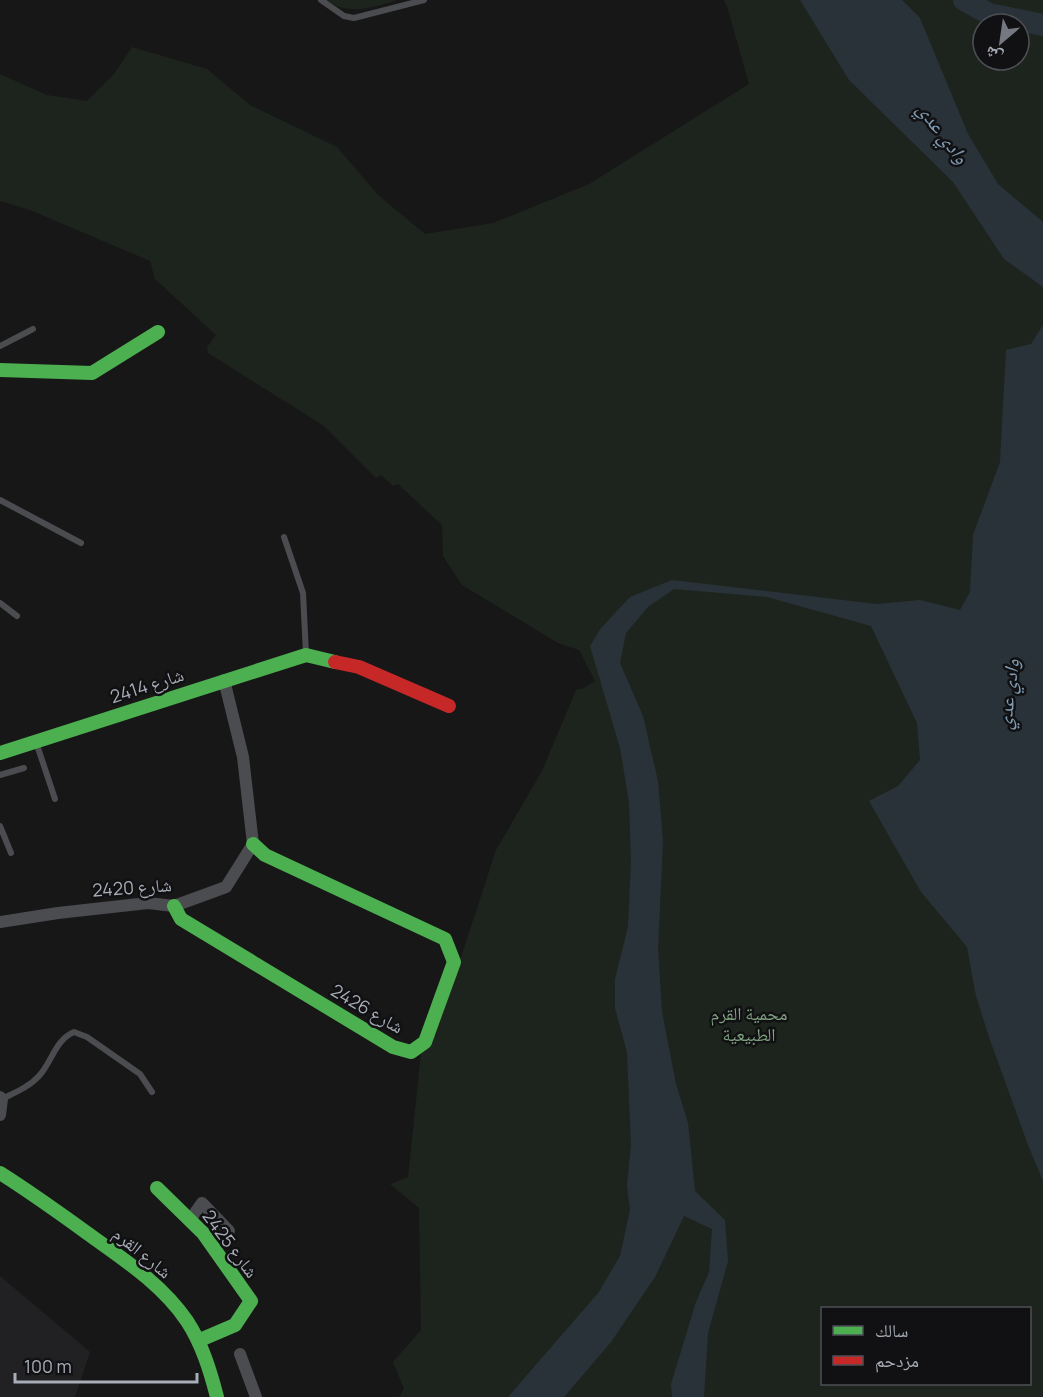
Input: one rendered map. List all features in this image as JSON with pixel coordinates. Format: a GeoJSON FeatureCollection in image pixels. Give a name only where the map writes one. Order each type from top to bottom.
{"type":"FeatureCollection","features":[{"type":"Feature","properties":{"kind":"street"},"geometry":{"type":"LineString","coordinates":[[0,370],[92,372],[158,332]]}},
{"type":"Feature","properties":{"kind":"street","name":"2414 شارع"},"geometry":{"type":"LineString","coordinates":[[0,753],[306,655],[359,667],[449,706]]}},
{"type":"Feature","properties":{"kind":"street"},"geometry":{"type":"LineString","coordinates":[[224,680],[243,757],[253,844]]}},
{"type":"Feature","properties":{"kind":"street","name":"2426 شارع"},"geometry":{"type":"LineString","coordinates":[[174,906],[182,919],[393,1047],[411,1052],[425,1042],[454,962],[445,939],[265,855],[253,844]]}},
{"type":"Feature","properties":{"kind":"street","name":"2420 شارع"},"geometry":{"type":"LineString","coordinates":[[0,922],[148,903],[174,906],[226,887],[253,844]]}},
{"type":"Feature","properties":{"kind":"street"},"geometry":{"type":"LineString","coordinates":[[0,1115],[1,1098]]}},
{"type":"Feature","properties":{"kind":"street","name":"شارع القرم"},"geometry":{"type":"LineString","coordinates":[[0,1173],[138,1269],[178,1308],[200,1340],[212,1373],[217,1397]]}},
{"type":"Feature","properties":{"kind":"street","name":"2425 شارع"},"geometry":{"type":"LineString","coordinates":[[157,1188],[203,1233],[251,1301],[235,1325],[200,1340]]}},
{"type":"Feature","properties":{"kind":"street"},"geometry":{"type":"LineString","coordinates":[[190,1220],[202,1203],[229,1231]]}},
{"type":"Feature","properties":{"kind":"street"},"geometry":{"type":"LineString","coordinates":[[240,1354],[256,1397]]}},
{"type":"Feature","properties":{"kind":"lane"},"geometry":{"type":"LineString","coordinates":[[321,0],[344,16],[354,18],[424,0]]}},
{"type":"Feature","properties":{"kind":"lane"},"geometry":{"type":"LineString","coordinates":[[0,346],[33,329]]}},
{"type":"Feature","properties":{"kind":"lane"},"geometry":{"type":"LineString","coordinates":[[0,500],[81,543]]}},
{"type":"Feature","properties":{"kind":"lane"},"geometry":{"type":"LineString","coordinates":[[284,537],[303,593],[306,655]]}},
{"type":"Feature","properties":{"kind":"lane"},"geometry":{"type":"LineString","coordinates":[[0,603],[17,616]]}},
{"type":"Feature","properties":{"kind":"lane"},"geometry":{"type":"LineString","coordinates":[[36,741],[55,799]]}},
{"type":"Feature","properties":{"kind":"lane"},"geometry":{"type":"LineString","coordinates":[[0,775],[24,768]]}},
{"type":"Feature","properties":{"kind":"lane"},"geometry":{"type":"LineString","coordinates":[[0,826],[11,853]]}},
{"type":"Feature","properties":{"kind":"lane"},"geometry":{"type":"LineString","coordinates":[[1,1098],[19,1091],[39,1077],[66,1035],[74,1032],[87,1037],[140,1074],[152,1092]]}},
{"type":"Feature","properties":{"kind":"shaded area"},"geometry":{"type":"Polygon","coordinates":[[[0,1276],[90,1352],[75,1397],[0,1397],[0,1276]]]}},
{"type":"Feature","properties":{"kind":"green space"},"geometry":{"type":"Polygon","coordinates":[[[326,0],[397,0],[370,8],[352,9],[343,8],[326,0]]]}},
{"type":"Feature","properties":{"kind":"green space","name":"محمية القرم الطبيعية"},"geometry":{"type":"Polygon","coordinates":[[[724,0],[1043,0],[1043,1397],[399,1397],[404,1389],[393,1362],[421,1330],[419,1208],[390,1184],[408,1177],[421,1053],[436,1034],[496,850],[542,771],[576,690],[595,681],[579,650],[558,643],[462,585],[443,556],[442,525],[398,484],[393,486],[381,475],[376,478],[324,426],[208,353],[207,347],[216,335],[155,279],[150,261],[30,210],[0,201],[0,74],[47,95],[87,101],[114,74],[132,47],[207,69],[250,105],[337,147],[378,195],[425,234],[493,223],[589,184],[749,84],[724,0]]]}},
{"type":"Feature","properties":{"kind":"water"},"geometry":{"type":"Polygon","coordinates":[[[800,0],[902,0],[920,18],[968,134],[998,184],[1043,222],[1043,287],[1004,259],[953,182],[849,80],[800,0]]]}},
{"type":"Feature","properties":{"kind":"water"},"geometry":{"type":"Polygon","coordinates":[[[1043,325],[1043,1181],[990,1040],[976,996],[967,947],[921,892],[869,801],[898,786],[920,760],[917,723],[871,626],[767,597],[674,589],[648,607],[626,633],[620,663],[643,716],[658,781],[663,841],[658,949],[662,1012],[676,1084],[688,1123],[695,1191],[725,1220],[728,1261],[708,1333],[704,1397],[672,1397],[671,1384],[696,1302],[709,1272],[712,1229],[684,1216],[655,1277],[611,1342],[564,1397],[508,1397],[599,1292],[620,1256],[630,1210],[627,1186],[631,1144],[627,1052],[615,1008],[615,979],[628,927],[631,862],[629,802],[620,748],[590,646],[601,628],[630,597],[672,580],[877,604],[920,600],[960,610],[970,592],[973,535],[1000,462],[1006,350],[1031,344],[1043,325]]]}},
{"type":"Feature","properties":{"kind":"waterway","name":"وادي عدي"},"geometry":{"type":"LineString","coordinates":[[964,0],[989,14],[1043,25]]}},
{"type":"Feature","properties":{"kind":"traffic: fast"},"geometry":{"type":"LineString","coordinates":[[0,370],[92,373],[158,332]]}},
{"type":"Feature","properties":{"kind":"traffic: fast"},"geometry":{"type":"LineString","coordinates":[[0,753],[306,655],[335,662]]}},
{"type":"Feature","properties":{"kind":"traffic: fast"},"geometry":{"type":"LineString","coordinates":[[174,906],[181,919],[393,1047],[411,1052],[425,1042],[454,962],[445,939],[265,855],[253,844]]}},
{"type":"Feature","properties":{"kind":"traffic: fast"},"geometry":{"type":"LineString","coordinates":[[0,1173],[128,1263],[166,1295],[187,1321],[197,1339],[217,1397]]}},
{"type":"Feature","properties":{"kind":"traffic: fast"},"geometry":{"type":"LineString","coordinates":[[157,1188],[203,1233],[251,1301],[235,1325],[200,1340]]}},
{"type":"Feature","properties":{"kind":"traffic: jam"},"geometry":{"type":"LineString","coordinates":[[335,662],[359,667],[449,706]]}}]}
